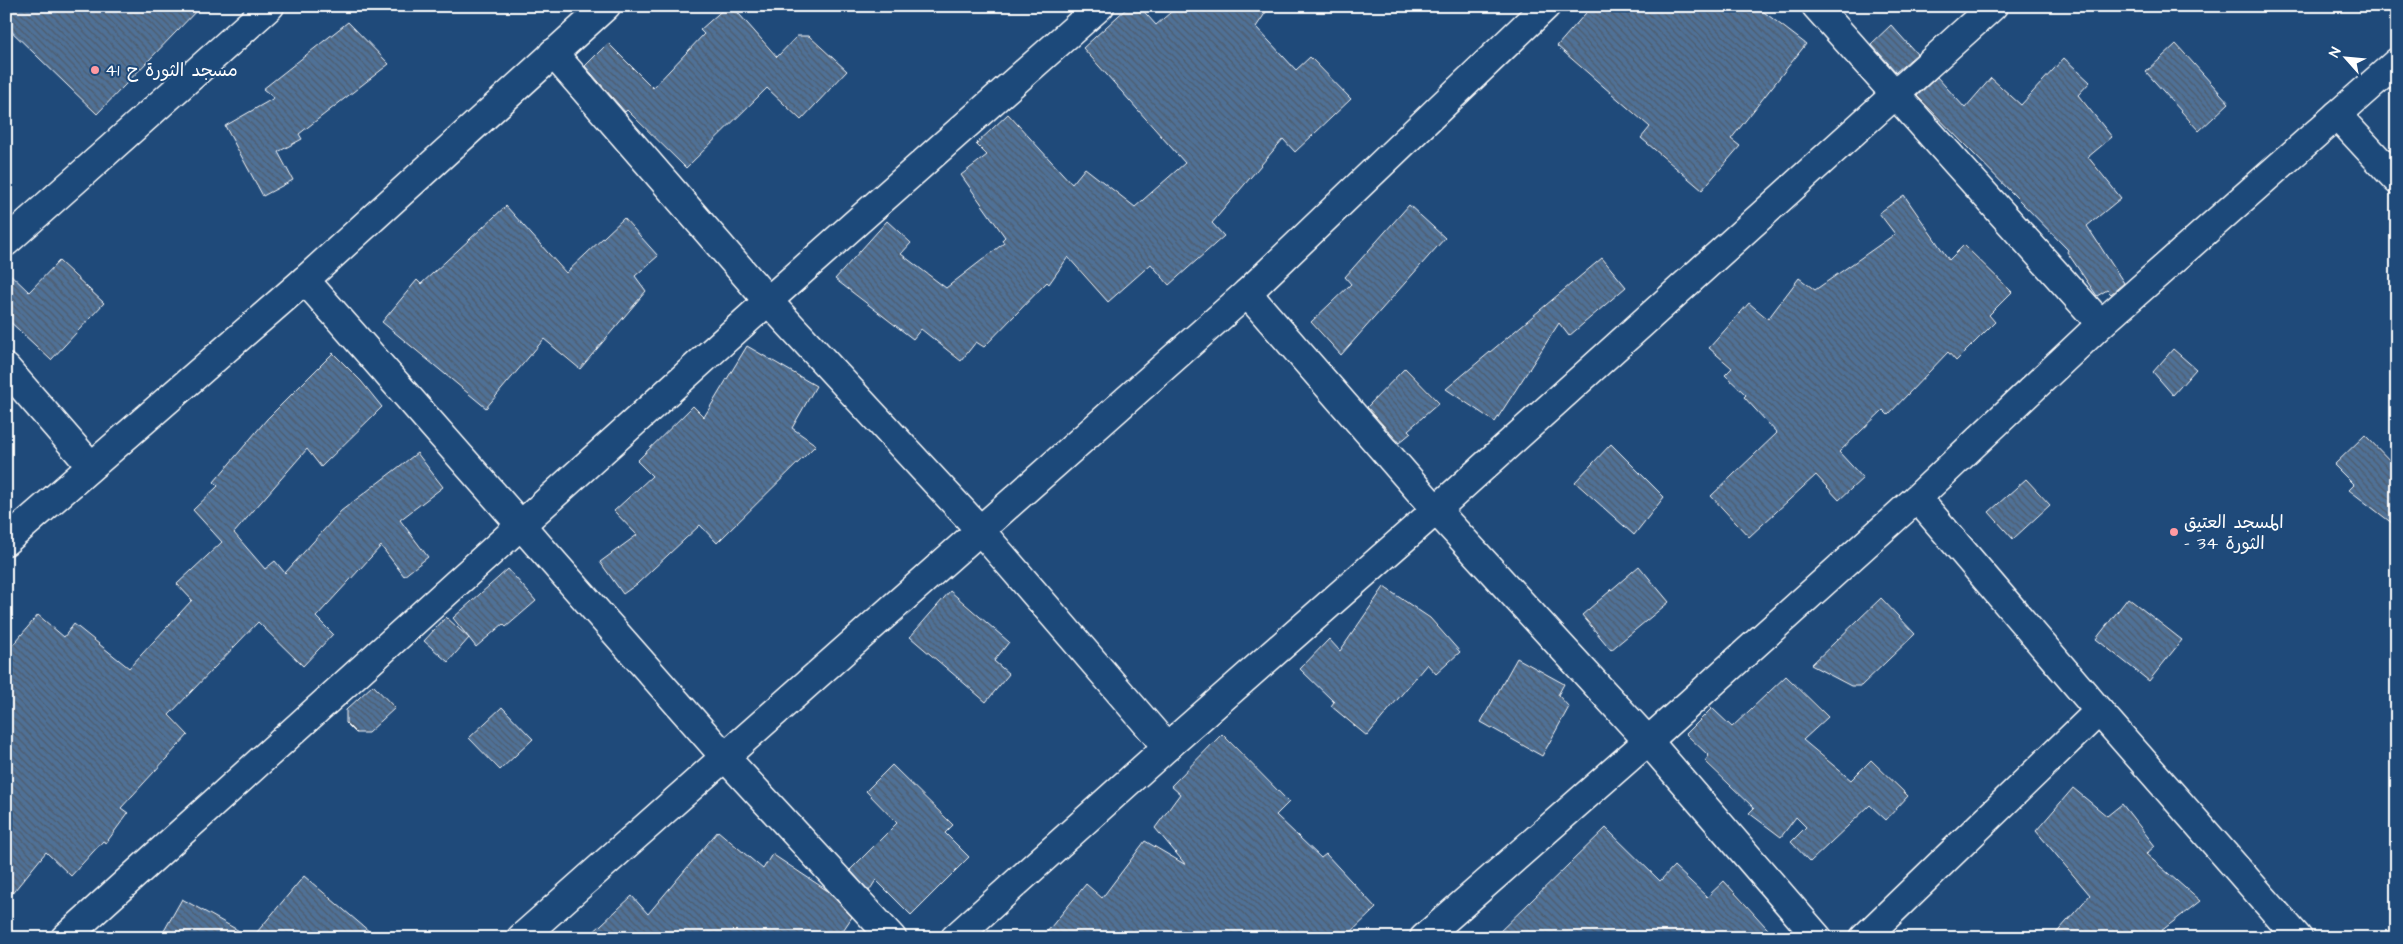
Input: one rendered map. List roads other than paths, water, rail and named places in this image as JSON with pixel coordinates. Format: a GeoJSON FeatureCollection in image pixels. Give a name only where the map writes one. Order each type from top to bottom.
{"type":"FeatureCollection","features":[{"type":"Feature","properties":{"kind":"street"},"geometry":{"type":"LineString","coordinates":[[6,242],[270,6]]}},
{"type":"Feature","properties":{"kind":"street"},"geometry":{"type":"LineString","coordinates":[[6,541],[305,280],[606,6]]}},
{"type":"Feature","properties":{"kind":"street"},"geometry":{"type":"LineString","coordinates":[[65,938],[768,301],[1100,6]]}},
{"type":"Feature","properties":{"kind":"street"},"geometry":{"type":"LineString","coordinates":[[521,938],[1247,293],[1546,6]]}},
{"type":"Feature","properties":{"kind":"street"},"geometry":{"type":"LineString","coordinates":[[1816,6],[2101,324]]}},
{"type":"Feature","properties":{"kind":"street"},"geometry":{"type":"LineString","coordinates":[[955,938],[1166,747],[1436,510],[1993,6]]}},
{"type":"Feature","properties":{"kind":"street"},"geometry":{"type":"LineString","coordinates":[[553,53],[768,301],[980,530],[1166,747]]}},
{"type":"Feature","properties":{"kind":"street"},"geometry":{"type":"LineString","coordinates":[[1424,938],[1648,741],[1917,498],[2101,324],[2397,62]]}},
{"type":"Feature","properties":{"kind":"street"},"geometry":{"type":"LineString","coordinates":[[2337,115],[2397,180]]}},
{"type":"Feature","properties":{"kind":"street"},"geometry":{"type":"LineString","coordinates":[[305,280],[519,526],[609,624],[724,756],[892,938]]}},
{"type":"Feature","properties":{"kind":"street"},"geometry":{"type":"LineString","coordinates":[[1247,293],[1436,510],[1648,741],[1818,938]]}},
{"type":"Feature","properties":{"kind":"street"},"geometry":{"type":"LineString","coordinates":[[6,368],[91,466]]}},
{"type":"Feature","properties":{"kind":"street"},"geometry":{"type":"LineString","coordinates":[[1917,498],[2098,710],[2298,938]]}},
{"type":"Feature","properties":{"kind":"street"},"geometry":{"type":"LineString","coordinates":[[1864,938],[2098,710]]}},
{"type":"Feature","properties":{"kind":"place","name":"مسجد الثورة ح 41"},"geometry":{"type":"Point","coordinates":[95,70]}},
{"type":"Feature","properties":{"kind":"place","name":"المسجد العتيق - الثورة 34"},"geometry":{"type":"Point","coordinates":[2174,532]}}]}
